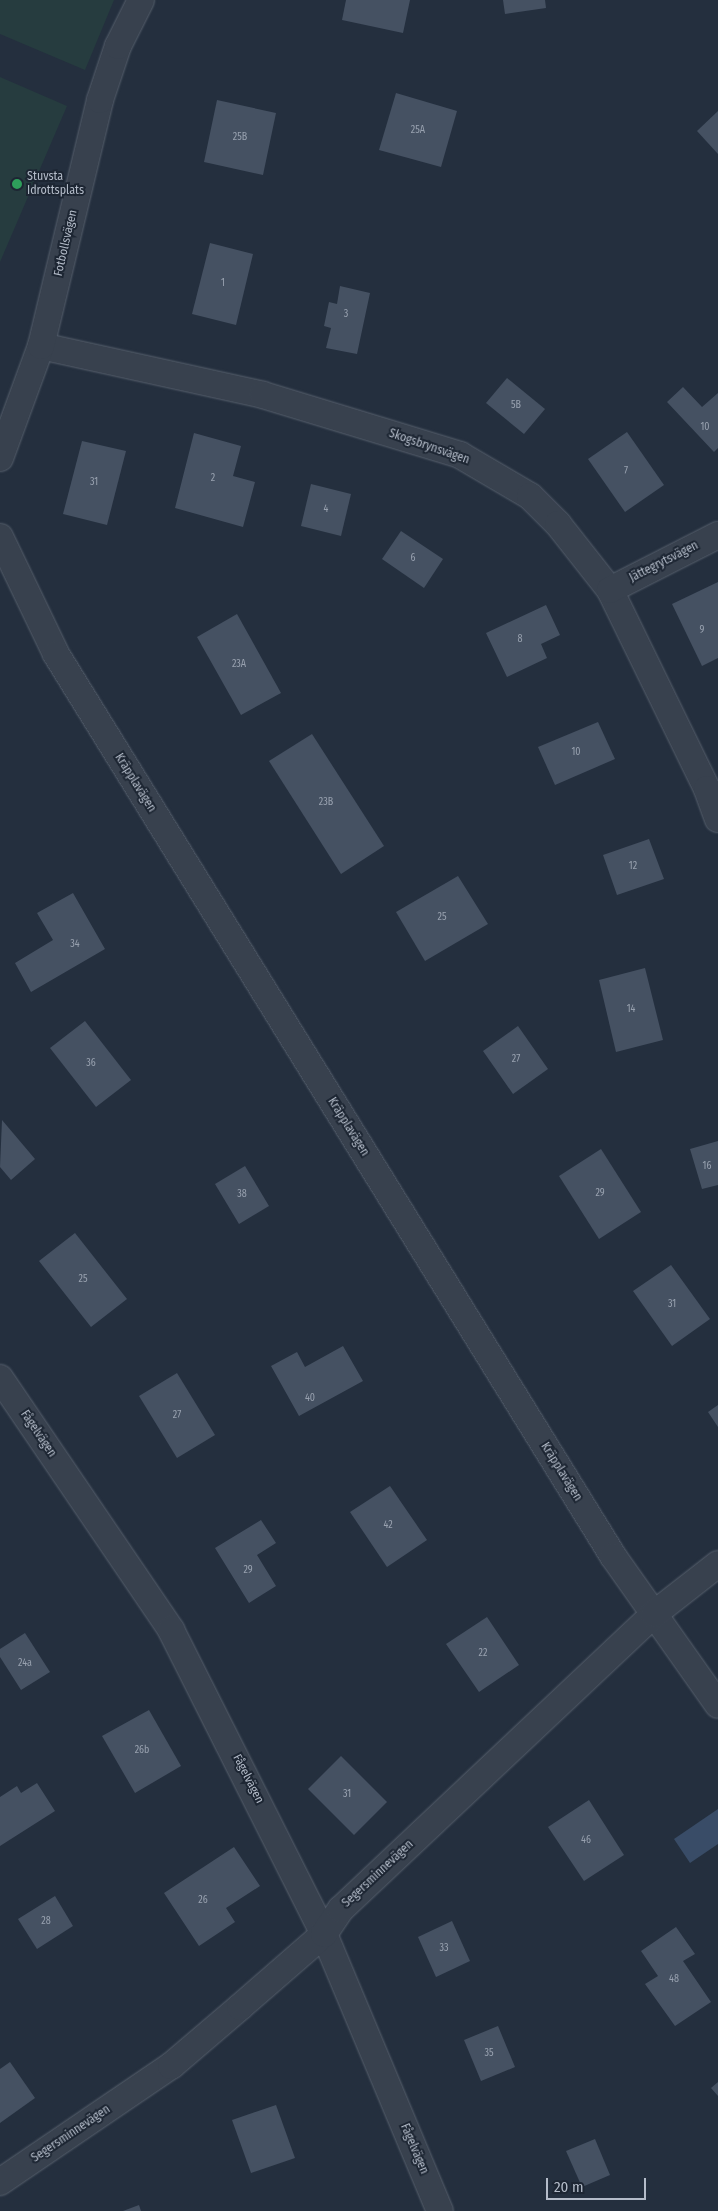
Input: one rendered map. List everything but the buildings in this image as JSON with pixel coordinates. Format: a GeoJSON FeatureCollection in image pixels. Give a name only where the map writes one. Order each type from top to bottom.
{"type":"FeatureCollection","features":[{"type":"Feature","properties":{"kind":"street","name":"Fotbollsvägen"},"geometry":{"type":"LineString","coordinates":[[0,458],[41,346],[100,100],[118,46],[141,0]]}},
{"type":"Feature","properties":{"kind":"street","name":"Skogsbrynsvägen"},"geometry":{"type":"LineString","coordinates":[[41,346],[263,394],[460,455],[492,471],[530,496],[558,524],[610,590],[707,789],[718,819]]}},
{"type":"Feature","properties":{"kind":"street","name":"Jättegrytsvägen"},"geometry":{"type":"LineString","coordinates":[[610,590],[718,535]]}},
{"type":"Feature","properties":{"kind":"street","name":"Kräpplavägen"},"geometry":{"type":"LineString","coordinates":[[0,537],[56,654],[612,1556],[718,1705]]}},
{"type":"Feature","properties":{"kind":"street","name":"Fågelvägen"},"geometry":{"type":"LineString","coordinates":[[0,1378],[170,1630],[324,1934],[440,2211]]}},
{"type":"Feature","properties":{"kind":"street","name":"Segersminnevägen"},"geometry":{"type":"LineString","coordinates":[[0,2182],[171,2066],[324,1934],[341,1909],[654,1614],[718,1564]]}},
{"type":"Feature","properties":{"kind":"green space"},"geometry":{"type":"Polygon","coordinates":[[[0,0],[114,0],[85,70],[0,34],[0,0]]]}},
{"type":"Feature","properties":{"kind":"green space","name":"Stuvsta Idrottsplats"},"geometry":{"type":"Polygon","coordinates":[[[0,77],[67,106],[0,262],[0,77]]]}},
{"type":"Feature","properties":{"kind":"water"},"geometry":{"type":"Polygon","coordinates":[[[718,1809],[718,1844],[690,1863],[674,1839],[718,1809]]]}},
{"type":"Feature","properties":{"kind":"place","name":"Stuvsta Idrottsplats"},"geometry":{"type":"Point","coordinates":[17,184]}}]}
